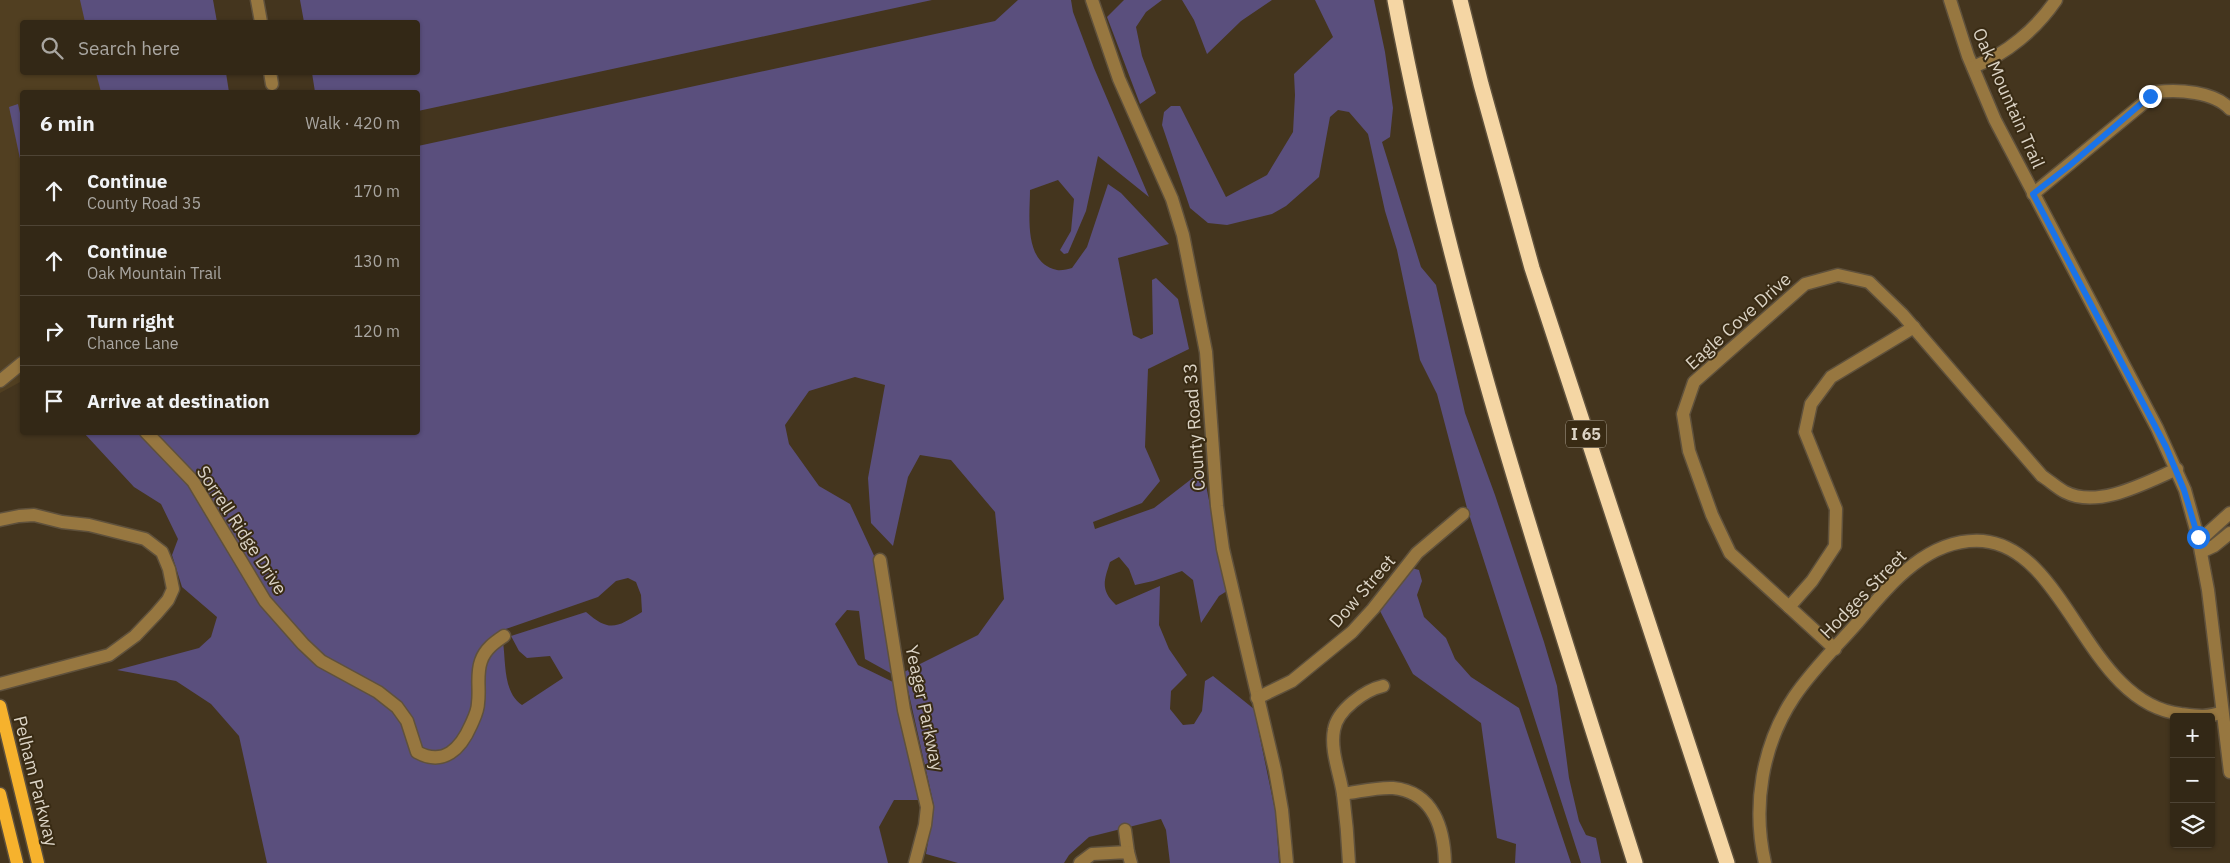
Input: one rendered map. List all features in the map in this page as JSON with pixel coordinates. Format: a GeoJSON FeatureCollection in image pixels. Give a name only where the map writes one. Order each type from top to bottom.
{"type":"FeatureCollection","features":[{"type":"Feature","properties":{"kind":"highway"},"geometry":{"type":"LineString","coordinates":[[1395,0],[1436,189],[1481,366],[1635,863]]}},
{"type":"Feature","properties":{"kind":"highway","name":"I 65"},"geometry":{"type":"LineString","coordinates":[[1460,0],[1481,84],[1532,268],[1727,863]]}},
{"type":"Feature","properties":{"kind":"main road","name":"Pelham Parkway"},"geometry":{"type":"LineString","coordinates":[[0,706],[35,862]]}},
{"type":"Feature","properties":{"kind":"main road"},"geometry":{"type":"LineString","coordinates":[[0,794],[17,863]]}},
{"type":"Feature","properties":{"kind":"street"},"geometry":{"type":"LineString","coordinates":[[257,0],[261,20]]}},
{"type":"Feature","properties":{"kind":"street","name":"County Road 33"},"geometry":{"type":"LineString","coordinates":[[1092,0],[1119,79],[1168,190],[1183,235],[1206,352],[1217,506],[1224,549],[1275,770],[1282,810],[1287,863]]}},
{"type":"Feature","properties":{"kind":"street","name":"Oak Mountain Trail"},"geometry":{"type":"LineString","coordinates":[[1950,0],[1973,67],[1996,120],[2177,470],[2192,513],[2208,590],[2230,772]]}},
{"type":"Feature","properties":{"kind":"street"},"geometry":{"type":"LineString","coordinates":[[1973,67],[1992,58],[2017,42],[2038,23],[2056,0]]}},
{"type":"Feature","properties":{"kind":"street"},"geometry":{"type":"LineString","coordinates":[[2033,194],[2157,92],[2176,92],[2204,96],[2220,100],[2230,109]]}},
{"type":"Feature","properties":{"kind":"street","name":"Eagle Cove Drive"},"geometry":{"type":"LineString","coordinates":[[1835,648],[1730,553],[1712,516],[1689,451],[1683,414],[1694,382],[1805,284],[1838,276],[1869,282],[1914,327],[2042,476],[2066,493],[2098,499],[2177,470]]}},
{"type":"Feature","properties":{"kind":"street"},"geometry":{"type":"LineString","coordinates":[[1789,607],[1812,581],[1834,546],[1836,509],[1805,432],[1811,404],[1831,377],[1914,327]]}},
{"type":"Feature","properties":{"kind":"street"},"geometry":{"type":"LineString","coordinates":[[0,381],[20,364]]}},
{"type":"Feature","properties":{"kind":"street","name":"Sorrell Ridge Drive"},"geometry":{"type":"LineString","coordinates":[[149,435],[193,481],[252,582],[270,608],[321,661],[378,692],[397,707],[407,721],[417,752],[423,755],[446,756],[461,744],[478,705],[478,674],[481,659],[491,645],[504,636]]}},
{"type":"Feature","properties":{"kind":"street"},"geometry":{"type":"LineString","coordinates":[[2200,547],[2230,513]]}},
{"type":"Feature","properties":{"kind":"street","name":"Dow Street"},"geometry":{"type":"LineString","coordinates":[[1257,698],[1292,681],[1352,632],[1373,609],[1417,553],[1463,514]]}},
{"type":"Feature","properties":{"kind":"street"},"geometry":{"type":"LineString","coordinates":[[0,520],[34,515],[62,522],[89,524],[145,539],[162,552],[169,569],[173,589],[168,600],[156,614],[134,636],[110,655],[0,684]]}},
{"type":"Feature","properties":{"kind":"street"},"geometry":{"type":"LineString","coordinates":[[2200,547],[2214,546],[2230,533]]}},
{"type":"Feature","properties":{"kind":"street","name":"Hodges Street"},"geometry":{"type":"LineString","coordinates":[[1765,863],[1760,829],[1764,766],[1776,728],[1796,693],[1898,579],[1923,557],[1958,543],[1970,541],[1989,542],[2008,549],[2034,568],[2110,670],[2136,695],[2151,705],[2178,714],[2213,716],[2222,712]]}},
{"type":"Feature","properties":{"kind":"street","name":"Yeager Parkway"},"geometry":{"type":"LineString","coordinates":[[880,560],[904,710],[926,806],[925,825],[915,863]]}},
{"type":"Feature","properties":{"kind":"street"},"geometry":{"type":"LineString","coordinates":[[1349,863],[1343,794],[1334,745],[1336,724],[1344,712],[1358,699],[1371,690],[1383,686]]}},
{"type":"Feature","properties":{"kind":"street"},"geometry":{"type":"LineString","coordinates":[[1343,794],[1393,788],[1417,796],[1430,808],[1439,821],[1445,863]]}},
{"type":"Feature","properties":{"kind":"street"},"geometry":{"type":"LineString","coordinates":[[1080,863],[1092,854],[1130,858],[1125,830]]}},
{"type":"Feature","properties":{"kind":"shaded area"},"geometry":{"type":"Polygon","coordinates":[[[0,0],[91,0],[96,20],[20,20],[20,75],[107,75],[111,90],[20,90],[20,382],[0,393],[0,0]]]}},
{"type":"Feature","properties":{"kind":"shaded area"},"geometry":{"type":"Polygon","coordinates":[[[80,0],[213,0],[217,20],[85,20],[80,0]]]}},
{"type":"Feature","properties":{"kind":"shaded area"},"geometry":{"type":"Polygon","coordinates":[[[300,0],[932,0],[420,111],[420,90],[315,90],[312,75],[420,75],[420,20],[304,20],[300,0]]]}},
{"type":"Feature","properties":{"kind":"shaded area"},"geometry":{"type":"Polygon","coordinates":[[[1018,0],[1071,0],[1073,12],[1094,68],[1149,197],[1098,156],[1086,211],[1068,253],[1064,254],[1060,250],[1071,231],[1074,199],[1058,180],[1030,190],[1030,224],[1034,248],[1038,258],[1046,266],[1059,270],[1072,268],[1087,247],[1108,184],[1121,193],[1169,244],[1118,258],[1133,335],[1141,339],[1153,334],[1152,280],[1156,278],[1178,299],[1189,349],[1148,369],[1145,447],[1160,481],[1142,503],[1093,522],[1095,529],[1154,508],[1203,470],[1227,591],[1219,596],[1201,623],[1193,580],[1182,571],[1135,585],[1129,569],[1119,557],[1110,562],[1105,580],[1105,590],[1116,605],[1160,586],[1159,625],[1169,649],[1187,675],[1171,691],[1170,709],[1183,725],[1194,724],[1202,711],[1205,681],[1213,676],[1254,709],[1276,815],[1279,863],[1170,863],[1166,830],[1161,819],[1089,837],[1069,855],[1064,863],[958,863],[926,854],[934,806],[904,672],[978,635],[1004,599],[995,512],[951,460],[920,455],[908,477],[893,546],[871,523],[868,478],[885,385],[855,377],[809,391],[785,425],[789,444],[819,486],[850,504],[877,562],[894,675],[865,659],[859,611],[847,610],[835,624],[858,665],[893,682],[921,800],[894,800],[879,827],[888,863],[267,863],[239,736],[211,704],[176,681],[117,670],[199,648],[211,637],[217,617],[182,587],[172,555],[178,539],[161,504],[134,487],[86,435],[144,435],[197,491],[254,593],[302,651],[323,668],[370,692],[392,707],[404,722],[411,747],[416,755],[421,758],[438,761],[450,756],[464,744],[479,719],[483,701],[483,667],[485,659],[494,646],[503,642],[508,685],[511,693],[522,705],[563,678],[550,656],[527,658],[519,651],[511,636],[586,612],[601,623],[614,626],[620,624],[642,612],[641,595],[636,582],[628,578],[616,581],[598,597],[500,631],[478,658],[474,674],[476,698],[474,709],[458,745],[444,753],[424,753],[416,744],[406,714],[397,701],[387,693],[319,657],[281,615],[254,580],[204,490],[179,460],[151,435],[420,435],[420,146],[995,21],[1018,0]]]}},
{"type":"Feature","properties":{"kind":"shaded area"},"geometry":{"type":"Polygon","coordinates":[[[1124,0],[1162,0],[1146,12],[1136,27],[1142,56],[1156,93],[1140,104],[1107,17],[1124,0]]]}},
{"type":"Feature","properties":{"kind":"shaded area"},"geometry":{"type":"Polygon","coordinates":[[[1182,0],[1272,0],[1241,21],[1207,54],[1194,20],[1182,0]]]}},
{"type":"Feature","properties":{"kind":"shaded area"},"geometry":{"type":"Polygon","coordinates":[[[1315,0],[1374,0],[1385,52],[1393,108],[1390,137],[1382,142],[1421,267],[1436,285],[1465,413],[1495,495],[1557,686],[1569,778],[1579,821],[1586,835],[1596,838],[1601,863],[1581,863],[1467,508],[1437,394],[1420,360],[1397,250],[1385,211],[1368,134],[1349,112],[1338,110],[1330,117],[1319,177],[1286,206],[1272,214],[1227,225],[1208,223],[1190,208],[1162,125],[1164,112],[1171,106],[1180,106],[1226,197],[1267,175],[1293,132],[1294,74],[1333,37],[1315,0]]]}},
{"type":"Feature","properties":{"kind":"shaded area"},"geometry":{"type":"Polygon","coordinates":[[[97,75],[226,75],[229,90],[100,90],[97,75]]]}},
{"type":"Feature","properties":{"kind":"shaded area"},"geometry":{"type":"Polygon","coordinates":[[[18,104],[20,113],[20,159],[9,107],[18,104]]]}},
{"type":"Feature","properties":{"kind":"shaded area"},"geometry":{"type":"Polygon","coordinates":[[[1412,568],[1419,570],[1422,581],[1417,595],[1424,617],[1446,638],[1455,659],[1471,677],[1519,708],[1571,863],[1515,863],[1516,844],[1497,838],[1481,723],[1413,674],[1380,611],[1412,568]]]}},
{"type":"Feature","properties":{"kind":"route"},"geometry":{"type":"LineString","coordinates":[[2150,96],[2091,145],[2069,166],[2033,194],[2166,447],[2177,470],[2198,537]]}}]}
